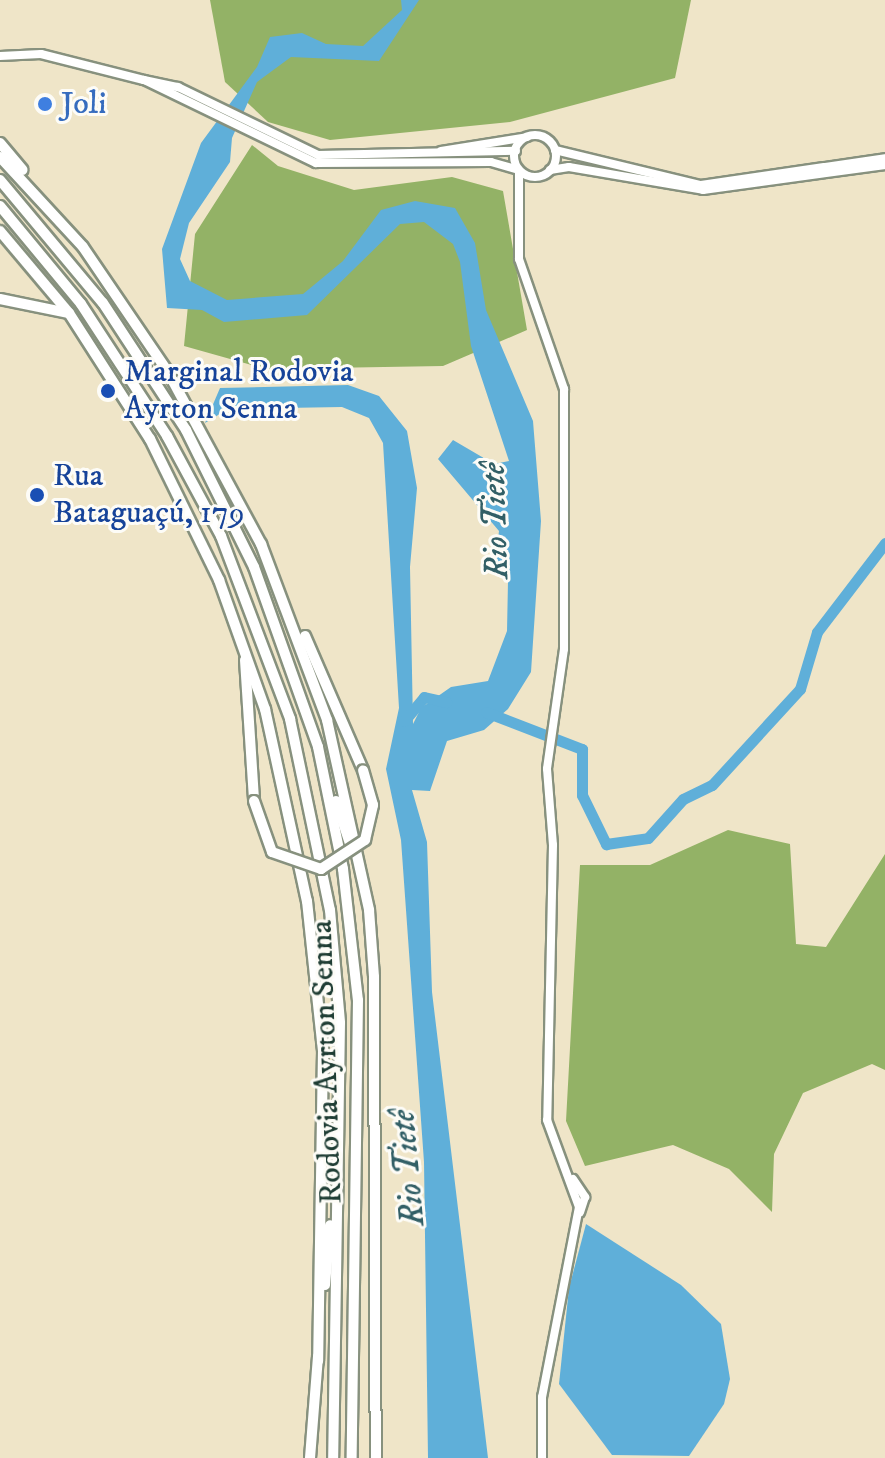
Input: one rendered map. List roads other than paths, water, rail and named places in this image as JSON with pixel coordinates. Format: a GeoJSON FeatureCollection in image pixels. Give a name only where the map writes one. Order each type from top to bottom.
{"type":"FeatureCollection","features":[{"type":"Feature","properties":{"kind":"highway"},"geometry":{"type":"LineString","coordinates":[[0,143],[168,372],[292,614],[363,770],[371,823],[353,854],[330,866],[303,868],[272,852],[254,801],[241,635]]}},
{"type":"Feature","properties":{"kind":"highway"},"geometry":{"type":"LineString","coordinates":[[0,157],[31,186]]}},
{"type":"Feature","properties":{"kind":"highway","name":"Rodovia Ayrton Senna"},"geometry":{"type":"LineString","coordinates":[[0,180],[103,303],[186,430],[254,567],[318,747],[343,869],[358,1000],[352,1458]]}},
{"type":"Feature","properties":{"kind":"highway","name":"Rodovia Ayrton Senna"},"geometry":{"type":"LineString","coordinates":[[0,206],[124,364],[221,536],[260,630],[290,719],[330,910],[340,1023],[333,1458]]}},
{"type":"Feature","properties":{"kind":"highway"},"geometry":{"type":"LineString","coordinates":[[0,231],[69,313],[150,439],[241,635],[281,767],[318,988],[318,1361]]}},
{"type":"Feature","properties":{"kind":"highway"},"geometry":{"type":"LineString","coordinates":[[0,242],[24,259]]}},
{"type":"Feature","properties":{"kind":"highway"},"geometry":{"type":"LineString","coordinates":[[0,299],[69,313]]}},
{"type":"Feature","properties":{"kind":"highway"},"geometry":{"type":"LineString","coordinates":[[292,614],[344,782],[369,910],[380,1199],[376,1458]]}},
{"type":"Feature","properties":{"kind":"highway"},"geometry":{"type":"LineString","coordinates":[[318,747],[369,910]]}},
{"type":"Feature","properties":{"kind":"highway"},"geometry":{"type":"LineString","coordinates":[[310,1458],[338,1147]]}},
{"type":"Feature","properties":{"kind":"main road"},"geometry":{"type":"LineString","coordinates":[[0,56],[41,54],[147,81],[216,111],[316,163],[491,162],[521,172],[569,167],[703,190],[885,165]]}},
{"type":"Feature","properties":{"kind":"main road"},"geometry":{"type":"LineString","coordinates":[[243,126],[318,155],[516,151]]}},
{"type":"Feature","properties":{"kind":"main road"},"geometry":{"type":"LineString","coordinates":[[422,154],[527,137],[546,138],[555,150],[701,185],[885,158]]}},
{"type":"Feature","properties":{"kind":"main road"},"geometry":{"type":"LineString","coordinates":[[516,151],[527,137]]}},
{"type":"Feature","properties":{"kind":"main road"},"geometry":{"type":"LineString","coordinates":[[550,170],[555,150]]}},
{"type":"Feature","properties":{"kind":"main road"},"geometry":{"type":"LineString","coordinates":[[516,151],[521,172],[519,259],[564,389],[566,586],[549,754],[547,1120],[552,1149],[585,1197],[578,1217],[542,1397],[542,1458]]}},
{"type":"Feature","properties":{"kind":"water"},"geometry":{"type":"Polygon","coordinates":[[[401,0],[419,0],[379,61],[291,57],[257,82],[232,138],[230,162],[189,223],[180,259],[190,281],[227,300],[303,294],[343,261],[381,210],[415,201],[455,208],[475,243],[486,310],[533,421],[541,521],[531,672],[508,709],[484,730],[447,741],[430,791],[412,790],[427,842],[432,992],[488,1458],[428,1458],[424,1162],[401,840],[386,769],[399,708],[383,443],[369,418],[342,407],[228,409],[205,423],[220,388],[348,385],[379,396],[407,431],[417,488],[410,567],[413,724],[421,708],[451,687],[488,681],[507,631],[508,581],[495,563],[499,531],[438,459],[453,440],[494,464],[509,461],[471,346],[460,262],[453,244],[424,222],[400,224],[307,315],[224,322],[202,310],[167,308],[162,249],[201,143],[257,67],[270,37],[302,33],[326,44],[363,46],[402,10],[401,0]]]}},
{"type":"Feature","properties":{"kind":"water"},"geometry":{"type":"Polygon","coordinates":[[[586,1224],[681,1285],[721,1324],[730,1379],[724,1404],[689,1456],[612,1455],[559,1384],[569,1288],[586,1224]]]}},
{"type":"Feature","properties":{"kind":"waterway"},"geometry":{"type":"LineString","coordinates":[[486,712],[582,749],[582,795],[606,844],[648,838],[683,799],[712,785],[800,689],[817,632],[885,543]]}},
{"type":"Feature","properties":{"kind":"waterway","name":"Rio Tietê"},"geometry":{"type":"LineString","coordinates":[[404,721],[424,697],[446,702]]}},
{"type":"Feature","properties":{"kind":"place","name":"Joli"},"geometry":{"type":"Point","coordinates":[45,104]}},
{"type":"Feature","properties":{"kind":"place","name":"Marginal Rodovia Ayrton Senna"},"geometry":{"type":"Point","coordinates":[108,391]}},
{"type":"Feature","properties":{"kind":"place","name":"Rua Bataguaçú, 179"},"geometry":{"type":"Point","coordinates":[37,495]}}]}
